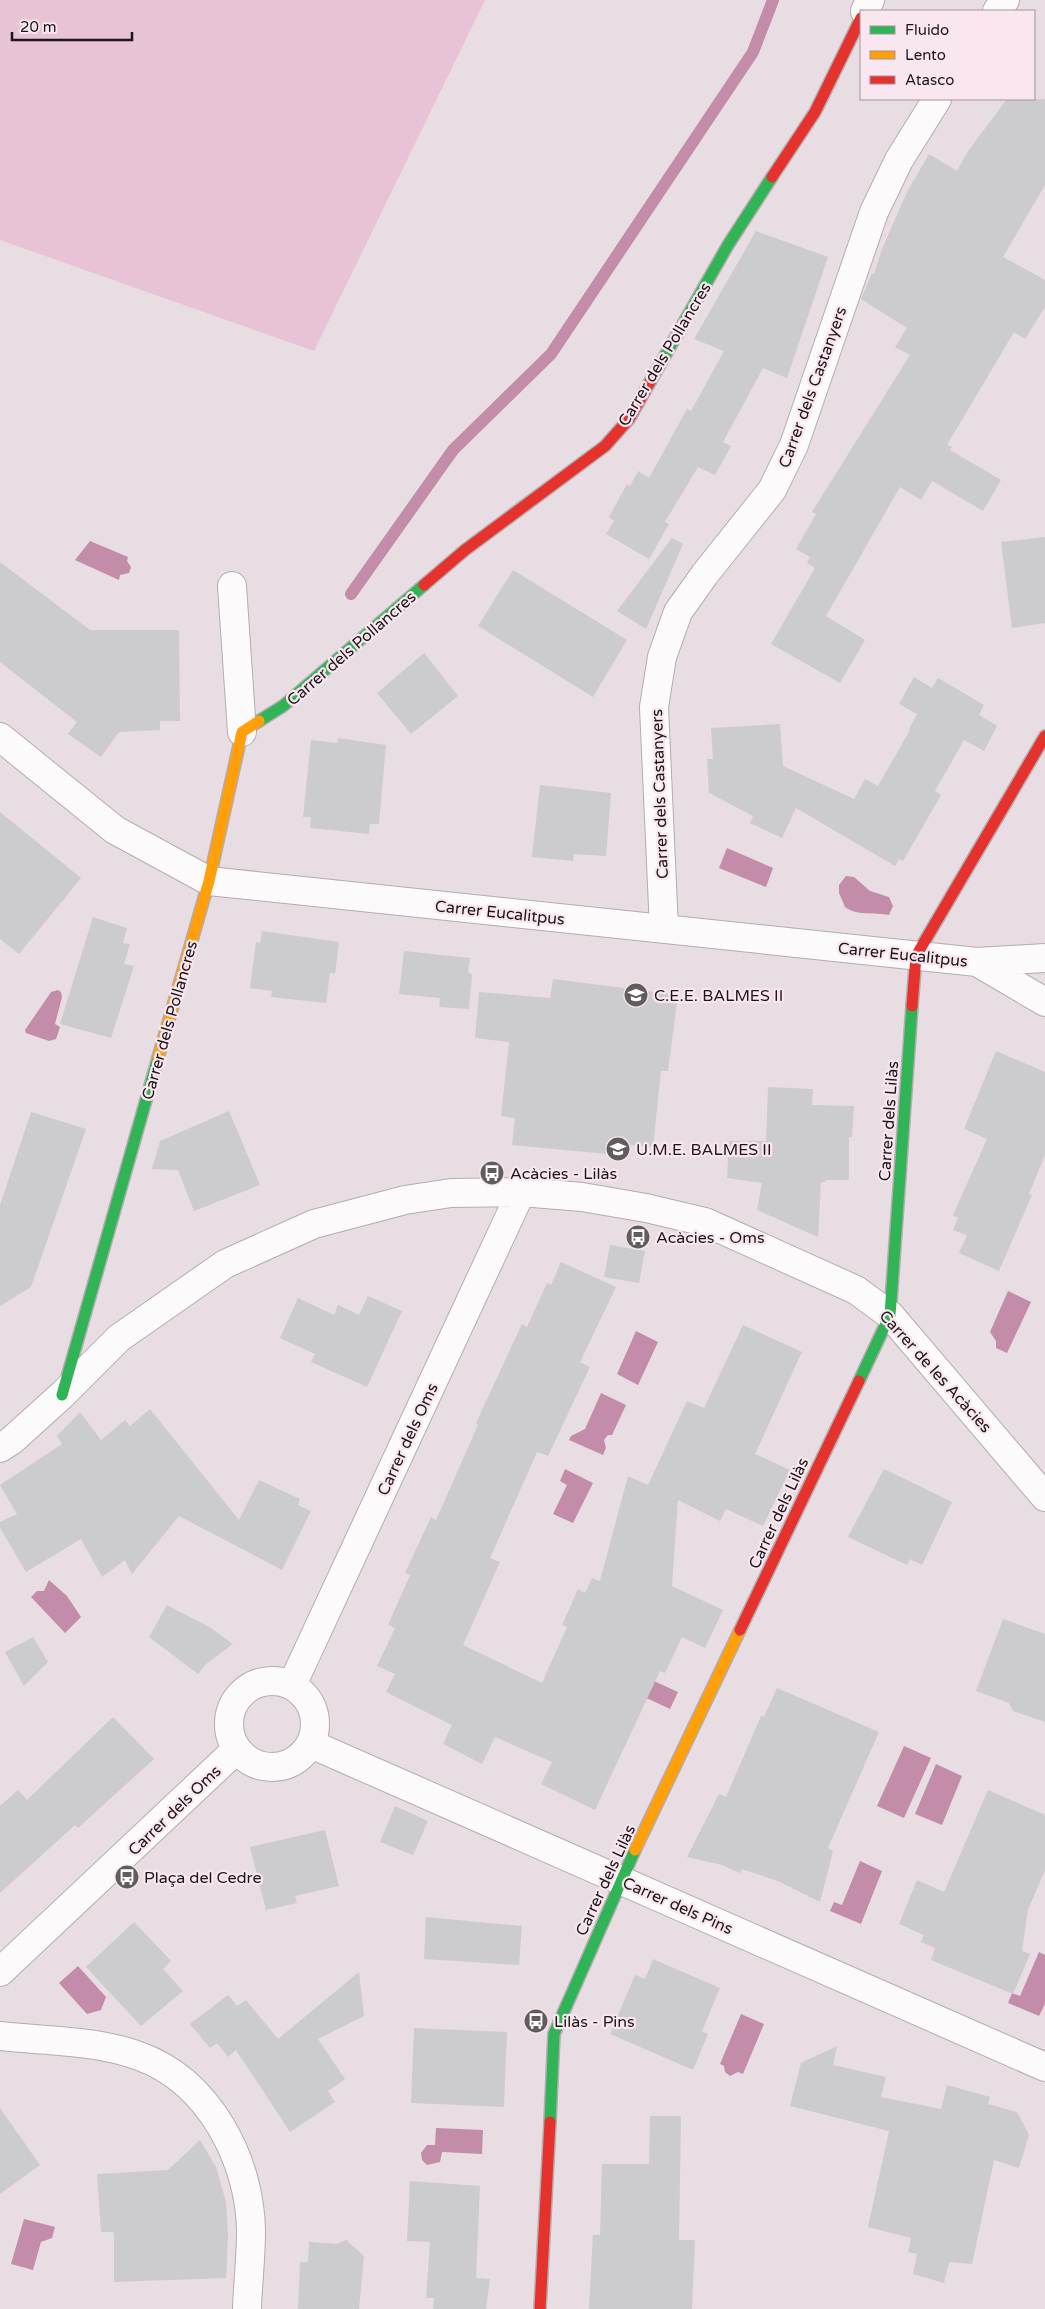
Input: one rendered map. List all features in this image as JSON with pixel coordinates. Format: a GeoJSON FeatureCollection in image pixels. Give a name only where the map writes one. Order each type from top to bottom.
{"type":"FeatureCollection","features":[{"type":"Feature","properties":{"kind":"street","name":"Carrer dels Pollancres"},"geometry":{"type":"LineString","coordinates":[[62,1395],[209,881],[242,732],[283,706],[464,550],[605,446],[629,419],[728,245],[815,112],[860,20]]}},
{"type":"Feature","properties":{"kind":"street","name":"Carrer dels Castanyers"},"geometry":{"type":"LineString","coordinates":[[664,929],[654,707],[662,657],[678,612],[705,574],[772,490],[794,445],[874,212],[899,160],[936,100]]}},
{"type":"Feature","properties":{"kind":"street"},"geometry":{"type":"LineString","coordinates":[[232,586],[242,732]]}},
{"type":"Feature","properties":{"kind":"street","name":"Carrer Eucalitpus"},"geometry":{"type":"LineString","coordinates":[[0,736],[115,830],[209,881],[977,962],[1045,958]]}},
{"type":"Feature","properties":{"kind":"street","name":"Carrer dels Lilàs"},"geometry":{"type":"LineString","coordinates":[[540,2309],[554,2034],[621,1880],[890,1315],[916,956],[1045,736]]}},
{"type":"Feature","properties":{"kind":"street"},"geometry":{"type":"LineString","coordinates":[[977,962],[1045,1002]]}},
{"type":"Feature","properties":{"kind":"street","name":"Carrer de les Acàcies"},"geometry":{"type":"LineString","coordinates":[[0,1448],[12,1441],[62,1395],[119,1338],[225,1264],[314,1224],[404,1200],[451,1193],[522,1192],[582,1197],[646,1208],[705,1222],[856,1290],[890,1315],[1045,1497]]}},
{"type":"Feature","properties":{"kind":"street","name":"Carrer dels Oms"},"geometry":{"type":"LineString","coordinates":[[292,1685],[522,1192]]}},
{"type":"Feature","properties":{"kind":"street"},"geometry":{"type":"LineString","coordinates":[[277,1680],[292,1685],[303,1692],[311,1704],[316,1717],[316,1731],[311,1744],[302,1756],[290,1764],[275,1767],[261,1766],[247,1760],[237,1749],[230,1736],[228,1721],[232,1707],[239,1695],[250,1686],[263,1681],[277,1680]]}},
{"type":"Feature","properties":{"kind":"street","name":"Carrer dels Pins"},"geometry":{"type":"LineString","coordinates":[[311,1744],[1045,2067]]}},
{"type":"Feature","properties":{"kind":"street","name":"Carrer dels Oms"},"geometry":{"type":"LineString","coordinates":[[0,1972],[237,1749]]}},
{"type":"Feature","properties":{"kind":"street"},"geometry":{"type":"LineString","coordinates":[[0,2036],[109,2048],[140,2056],[173,2073],[195,2093],[216,2118],[231,2144],[247,2199],[251,2230],[247,2307]]}},
{"type":"Feature","properties":{"kind":"shaded area"},"geometry":{"type":"Polygon","coordinates":[[[0,0],[485,0],[314,351],[0,240],[0,0]]]}},
{"type":"Feature","properties":{"kind":"shaded area"},"geometry":{"type":"Polygon","coordinates":[[[90,541],[128,557],[127,561],[131,567],[129,573],[120,575],[119,580],[75,560],[90,541]]]}},
{"type":"Feature","properties":{"kind":"shaded area"},"geometry":{"type":"Polygon","coordinates":[[[727,848],[773,868],[766,887],[719,868],[727,848]]]}},
{"type":"Feature","properties":{"kind":"shaded area"},"geometry":{"type":"Polygon","coordinates":[[[846,876],[854,877],[870,891],[889,897],[893,906],[889,915],[854,912],[845,907],[839,893],[839,885],[846,876]]]}},
{"type":"Feature","properties":{"kind":"shaded area"},"geometry":{"type":"Polygon","coordinates":[[[58,990],[61,992],[62,997],[55,1024],[60,1027],[56,1039],[49,1041],[26,1033],[25,1030],[51,992],[58,990]]]}},
{"type":"Feature","properties":{"kind":"shaded area"},"geometry":{"type":"Polygon","coordinates":[[[1008,1291],[1031,1302],[1007,1353],[996,1348],[996,1341],[990,1332],[1008,1291]]]}},
{"type":"Feature","properties":{"kind":"shaded area"},"geometry":{"type":"Polygon","coordinates":[[[636,1331],[658,1342],[638,1385],[617,1374],[636,1331]]]}},
{"type":"Feature","properties":{"kind":"shaded area"},"geometry":{"type":"Polygon","coordinates":[[[601,1393],[626,1405],[612,1435],[608,1435],[604,1440],[606,1448],[603,1455],[569,1440],[571,1436],[585,1429],[601,1393]]]}},
{"type":"Feature","properties":{"kind":"shaded area"},"geometry":{"type":"Polygon","coordinates":[[[565,1469],[593,1483],[573,1523],[553,1514],[567,1485],[560,1481],[565,1469]]]}},
{"type":"Feature","properties":{"kind":"shaded area"},"geometry":{"type":"Polygon","coordinates":[[[49,1580],[67,1596],[81,1617],[65,1633],[31,1597],[37,1591],[44,1591],[49,1580]]]}},
{"type":"Feature","properties":{"kind":"shaded area"},"geometry":{"type":"Polygon","coordinates":[[[634,1672],[678,1692],[670,1709],[627,1689],[634,1672]]]}},
{"type":"Feature","properties":{"kind":"shaded area"},"geometry":{"type":"Polygon","coordinates":[[[904,1746],[931,1758],[904,1818],[877,1806],[904,1746]]]}},
{"type":"Feature","properties":{"kind":"shaded area"},"geometry":{"type":"Polygon","coordinates":[[[936,1764],[962,1776],[942,1825],[915,1814],[936,1764]]]}},
{"type":"Feature","properties":{"kind":"shaded area"},"geometry":{"type":"Polygon","coordinates":[[[860,1861],[882,1871],[861,1924],[830,1911],[834,1902],[842,1905],[860,1861]]]}},
{"type":"Feature","properties":{"kind":"shaded area"},"geometry":{"type":"Polygon","coordinates":[[[1039,1952],[1045,1955],[1045,2004],[1039,2016],[1008,2003],[1012,1993],[1020,1996],[1039,1952]]]}},
{"type":"Feature","properties":{"kind":"shaded area"},"geometry":{"type":"Polygon","coordinates":[[[78,1966],[106,1997],[101,2010],[87,2014],[59,1983],[78,1966]]]}},
{"type":"Feature","properties":{"kind":"shaded area"},"geometry":{"type":"Polygon","coordinates":[[[741,2014],[764,2024],[743,2074],[738,2072],[730,2076],[725,2072],[724,2066],[720,2064],[741,2014]]]}},
{"type":"Feature","properties":{"kind":"shaded area"},"geometry":{"type":"Polygon","coordinates":[[[436,2128],[483,2130],[482,2154],[442,2152],[440,2162],[427,2165],[422,2160],[421,2153],[427,2145],[435,2145],[436,2128]]]}},
{"type":"Feature","properties":{"kind":"shaded area"},"geometry":{"type":"Polygon","coordinates":[[[24,2219],[55,2227],[52,2238],[41,2242],[33,2270],[11,2264],[24,2219]]]}},
{"type":"Feature","properties":{"kind":"building"},"geometry":{"type":"Polygon","coordinates":[[[1045,99],[1045,185],[1003,257],[1045,280],[1045,307],[1025,339],[1014,332],[947,445],[952,447],[950,450],[1001,480],[983,511],[932,481],[921,500],[900,487],[826,616],[865,640],[840,683],[771,644],[815,568],[807,563],[810,557],[796,549],[816,514],[812,512],[910,355],[895,347],[907,328],[861,299],[872,273],[874,274],[882,249],[907,192],[929,154],[957,171],[968,151],[1006,100],[1045,99]]]}},
{"type":"Feature","properties":{"kind":"building"},"geometry":{"type":"Polygon","coordinates":[[[756,231],[828,257],[787,378],[763,368],[723,442],[731,446],[715,475],[698,467],[665,522],[669,524],[649,559],[606,534],[614,521],[609,517],[627,484],[630,486],[638,471],[649,478],[687,409],[691,411],[724,351],[694,339],[756,231]]]}},
{"type":"Feature","properties":{"kind":"building"},"geometry":{"type":"Polygon","coordinates":[[[1045,537],[1045,623],[1012,628],[1001,542],[1045,537]]]}},
{"type":"Feature","properties":{"kind":"building"},"geometry":{"type":"Polygon","coordinates":[[[672,538],[683,544],[646,629],[617,611],[672,538]]]}},
{"type":"Feature","properties":{"kind":"building"},"geometry":{"type":"Polygon","coordinates":[[[0,562],[90,630],[179,630],[180,721],[160,721],[160,730],[119,732],[101,757],[68,734],[77,722],[0,662],[0,562]]]}},
{"type":"Feature","properties":{"kind":"building"},"geometry":{"type":"Polygon","coordinates":[[[513,570],[627,640],[593,697],[478,626],[513,570]]]}},
{"type":"Feature","properties":{"kind":"building"},"geometry":{"type":"Polygon","coordinates":[[[424,653],[458,696],[411,734],[377,693],[424,653]]]}},
{"type":"Feature","properties":{"kind":"building"},"geometry":{"type":"Polygon","coordinates":[[[914,677],[932,688],[938,678],[984,705],[979,715],[997,726],[984,751],[964,740],[935,791],[941,795],[903,861],[899,859],[895,866],[796,808],[782,838],[750,823],[753,816],[709,793],[707,759],[713,759],[711,728],[780,724],[783,766],[854,799],[865,779],[878,786],[917,714],[899,704],[914,677]]]}},
{"type":"Feature","properties":{"kind":"building"},"geometry":{"type":"Polygon","coordinates":[[[338,738],[386,745],[379,824],[370,824],[369,834],[310,828],[311,817],[303,817],[311,740],[337,743],[338,738]]]}},
{"type":"Feature","properties":{"kind":"building"},"geometry":{"type":"Polygon","coordinates":[[[540,785],[611,793],[606,856],[574,854],[573,861],[532,857],[540,785]]]}},
{"type":"Feature","properties":{"kind":"building"},"geometry":{"type":"Polygon","coordinates":[[[0,812],[81,878],[19,954],[0,939],[0,812]]]}},
{"type":"Feature","properties":{"kind":"building"},"geometry":{"type":"Polygon","coordinates":[[[93,917],[127,928],[123,943],[130,944],[124,964],[134,966],[111,1038],[60,1024],[93,917]]]}},
{"type":"Feature","properties":{"kind":"building"},"geometry":{"type":"Polygon","coordinates":[[[262,931],[339,942],[335,974],[330,973],[326,1003],[271,997],[272,991],[250,988],[256,942],[260,943],[262,931]]]}},
{"type":"Feature","properties":{"kind":"building"},"geometry":{"type":"Polygon","coordinates":[[[404,951],[470,958],[468,973],[472,974],[469,1009],[439,1007],[440,998],[399,994],[404,951]]]}},
{"type":"Feature","properties":{"kind":"building"},"geometry":{"type":"Polygon","coordinates":[[[553,979],[678,995],[668,1071],[661,1071],[653,1147],[629,1145],[628,1156],[512,1145],[515,1118],[501,1116],[509,1042],[475,1038],[479,992],[550,998],[553,979]]]}},
{"type":"Feature","properties":{"kind":"building"},"geometry":{"type":"Polygon","coordinates":[[[996,1051],[1045,1072],[1045,1155],[1029,1194],[1032,1195],[999,1271],[959,1253],[967,1235],[953,1230],[958,1218],[953,1215],[987,1139],[964,1129],[996,1051]]]}},
{"type":"Feature","properties":{"kind":"building"},"geometry":{"type":"Polygon","coordinates":[[[768,1087],[813,1089],[812,1105],[854,1106],[852,1137],[849,1137],[849,1180],[825,1180],[825,1182],[821,1182],[818,1237],[757,1210],[762,1183],[727,1178],[729,1141],[766,1141],[768,1087]]]}},
{"type":"Feature","properties":{"kind":"building"},"geometry":{"type":"Polygon","coordinates":[[[229,1111],[260,1185],[194,1211],[178,1170],[152,1169],[160,1141],[229,1111]]]}},
{"type":"Feature","properties":{"kind":"building"},"geometry":{"type":"Polygon","coordinates":[[[31,1112],[86,1129],[31,1287],[0,1306],[0,1205],[31,1112]]]}},
{"type":"Feature","properties":{"kind":"building"},"geometry":{"type":"Polygon","coordinates":[[[610,1245],[645,1251],[639,1283],[604,1277],[610,1245]]]}},
{"type":"Feature","properties":{"kind":"building"},"geometry":{"type":"Polygon","coordinates":[[[561,1262],[616,1287],[580,1362],[590,1367],[548,1456],[537,1452],[490,1558],[500,1562],[463,1645],[542,1683],[567,1627],[562,1625],[578,1589],[585,1593],[592,1578],[600,1581],[628,1476],[648,1485],[687,1401],[704,1408],[743,1325],[802,1352],[755,1454],[790,1470],[763,1526],[726,1509],[720,1521],[678,1500],[672,1586],[723,1610],[705,1648],[682,1637],[665,1673],[660,1671],[595,1810],[541,1784],[552,1762],[495,1737],[482,1764],[443,1744],[452,1725],[386,1692],[395,1674],[377,1666],[395,1628],[388,1625],[410,1575],[405,1573],[431,1517],[436,1520],[478,1425],[476,1423],[522,1324],[527,1327],[547,1283],[551,1285],[561,1262]]]}},
{"type":"Feature","properties":{"kind":"building"},"geometry":{"type":"Polygon","coordinates":[[[368,1296],[402,1311],[367,1387],[311,1362],[315,1354],[280,1338],[298,1298],[334,1315],[338,1305],[359,1315],[368,1296]]]}},
{"type":"Feature","properties":{"kind":"building"},"geometry":{"type":"Polygon","coordinates":[[[150,1409],[239,1520],[259,1480],[300,1499],[298,1505],[311,1511],[282,1570],[179,1516],[132,1574],[125,1560],[102,1577],[81,1539],[26,1572],[0,1528],[0,1522],[17,1514],[0,1485],[62,1444],[57,1436],[80,1412],[101,1440],[125,1420],[130,1426],[150,1409]]]}},
{"type":"Feature","properties":{"kind":"building"},"geometry":{"type":"Polygon","coordinates":[[[884,1469],[952,1502],[922,1565],[910,1559],[907,1565],[848,1537],[884,1469]]]}},
{"type":"Feature","properties":{"kind":"building"},"geometry":{"type":"Polygon","coordinates":[[[167,1605],[211,1628],[233,1644],[206,1664],[198,1674],[149,1637],[167,1605]]]}},
{"type":"Feature","properties":{"kind":"building"},"geometry":{"type":"Polygon","coordinates":[[[1003,1619],[1045,1634],[1045,1722],[1013,1711],[1009,1703],[976,1691],[1003,1619]]]}},
{"type":"Feature","properties":{"kind":"building"},"geometry":{"type":"Polygon","coordinates":[[[33,1637],[48,1662],[24,1686],[5,1652],[33,1637]]]}},
{"type":"Feature","properties":{"kind":"building"},"geometry":{"type":"Polygon","coordinates":[[[777,1688],[879,1732],[828,1848],[833,1851],[820,1902],[778,1881],[742,1869],[740,1873],[722,1865],[687,1857],[719,1794],[726,1797],[761,1716],[764,1717],[777,1688]]]}},
{"type":"Feature","properties":{"kind":"building"},"geometry":{"type":"Polygon","coordinates":[[[113,1717],[154,1759],[78,1828],[75,1825],[0,1893],[0,1806],[18,1790],[27,1800],[113,1717]]]}},
{"type":"Feature","properties":{"kind":"building"},"geometry":{"type":"Polygon","coordinates":[[[988,1790],[1045,1815],[1045,1870],[1028,1910],[1022,1951],[1030,1954],[1013,1994],[931,1960],[935,1948],[921,1942],[924,1935],[899,1924],[917,1880],[944,1892],[988,1790]]]}},
{"type":"Feature","properties":{"kind":"building"},"geometry":{"type":"Polygon","coordinates":[[[395,1806],[428,1821],[413,1855],[380,1842],[395,1806]]]}},
{"type":"Feature","properties":{"kind":"building"},"geometry":{"type":"Polygon","coordinates":[[[325,1830],[339,1886],[295,1896],[297,1903],[266,1910],[250,1847],[325,1830]]]}},
{"type":"Feature","properties":{"kind":"building"},"geometry":{"type":"Polygon","coordinates":[[[426,1917],[522,1926],[519,1965],[424,1959],[426,1917]]]}},
{"type":"Feature","properties":{"kind":"building"},"geometry":{"type":"Polygon","coordinates":[[[134,1922],[171,1961],[163,1969],[183,1991],[141,2026],[86,1967],[134,1922]]]}},
{"type":"Feature","properties":{"kind":"building"},"geometry":{"type":"Polygon","coordinates":[[[653,1959],[720,1988],[702,2031],[708,2034],[693,2070],[610,2034],[635,1975],[645,1979],[653,1959]]]}},
{"type":"Feature","properties":{"kind":"building"},"geometry":{"type":"Polygon","coordinates":[[[359,1972],[364,2016],[318,2039],[345,2079],[328,2091],[335,2102],[290,2132],[236,2050],[228,2057],[217,2043],[210,2048],[190,2024],[228,1995],[237,2006],[246,2000],[278,2039],[359,1972]]]}},
{"type":"Feature","properties":{"kind":"building"},"geometry":{"type":"Polygon","coordinates":[[[414,2028],[507,2032],[504,2107],[411,2103],[414,2028]]]}},
{"type":"Feature","properties":{"kind":"building"},"geometry":{"type":"Polygon","coordinates":[[[837,2046],[833,2065],[886,2077],[881,2097],[941,2109],[947,2085],[990,2097],[988,2104],[1017,2112],[1029,2135],[1019,2168],[994,2160],[972,2264],[949,2262],[944,2283],[913,2274],[917,2254],[908,2252],[911,2238],[868,2227],[889,2131],[790,2106],[801,2063],[837,2046]]]}},
{"type":"Feature","properties":{"kind":"building"},"geometry":{"type":"Polygon","coordinates":[[[0,2108],[40,2165],[0,2194],[0,2108]]]}},
{"type":"Feature","properties":{"kind":"building"},"geometry":{"type":"Polygon","coordinates":[[[650,2116],[681,2116],[679,2240],[695,2240],[692,2309],[589,2309],[593,2235],[600,2235],[602,2164],[649,2164],[650,2116]]]}},
{"type":"Feature","properties":{"kind":"building"},"geometry":{"type":"Polygon","coordinates":[[[200,2140],[216,2167],[226,2202],[228,2235],[226,2278],[114,2282],[114,2234],[113,2232],[101,2232],[97,2174],[168,2170],[200,2140]]]}},
{"type":"Feature","properties":{"kind":"building"},"geometry":{"type":"Polygon","coordinates":[[[410,2181],[480,2186],[476,2278],[490,2279],[486,2309],[433,2309],[434,2298],[426,2298],[430,2242],[407,2241],[410,2181]]]}},
{"type":"Feature","properties":{"kind":"building"},"geometry":{"type":"Polygon","coordinates":[[[346,2240],[364,2256],[359,2309],[298,2309],[300,2262],[308,2262],[309,2242],[337,2244],[346,2240]]]}},
{"type":"Feature","properties":{"kind":"waterway"},"geometry":{"type":"LineString","coordinates":[[351,594],[453,450],[551,354],[753,52],[773,0]]}},
{"type":"Feature","properties":{"kind":"traffic: fast"},"geometry":{"type":"LineString","coordinates":[[650,382],[728,245],[772,177]]}},
{"type":"Feature","properties":{"kind":"traffic: fast"},"geometry":{"type":"LineString","coordinates":[[259,721],[283,706],[424,585]]}},
{"type":"Feature","properties":{"kind":"traffic: fast"},"geometry":{"type":"LineString","coordinates":[[859,1381],[890,1315],[912,1006]]}},
{"type":"Feature","properties":{"kind":"traffic: fast"},"geometry":{"type":"LineString","coordinates":[[62,1395],[158,1058]]}},
{"type":"Feature","properties":{"kind":"traffic: fast"},"geometry":{"type":"LineString","coordinates":[[550,2122],[554,2034],[635,1850]]}},
{"type":"Feature","properties":{"kind":"traffic: slow"},"geometry":{"type":"LineString","coordinates":[[158,1058],[209,881],[242,732],[259,721]]}},
{"type":"Feature","properties":{"kind":"traffic: slow"},"geometry":{"type":"LineString","coordinates":[[635,1850],[740,1630]]}},
{"type":"Feature","properties":{"kind":"traffic: jam"},"geometry":{"type":"LineString","coordinates":[[772,177],[815,112],[860,20]]}},
{"type":"Feature","properties":{"kind":"traffic: jam"},"geometry":{"type":"LineString","coordinates":[[424,585],[465,550],[605,446],[629,419],[650,382]]}},
{"type":"Feature","properties":{"kind":"traffic: jam"},"geometry":{"type":"LineString","coordinates":[[912,1006],[916,956],[1045,736]]}},
{"type":"Feature","properties":{"kind":"traffic: jam"},"geometry":{"type":"LineString","coordinates":[[740,1630],[859,1381]]}},
{"type":"Feature","properties":{"kind":"traffic: jam"},"geometry":{"type":"LineString","coordinates":[[540,2309],[550,2122]]}},
{"type":"Feature","properties":{"kind":"place","name":"C.E.E. BALMES II"},"geometry":{"type":"Point","coordinates":[636,995]}},
{"type":"Feature","properties":{"kind":"place","name":"U.M.E. BALMES II"},"geometry":{"type":"Point","coordinates":[618,1149]}},
{"type":"Feature","properties":{"kind":"place","name":"Acàcies - Lilàs"},"geometry":{"type":"Point","coordinates":[492,1173]}},
{"type":"Feature","properties":{"kind":"place","name":"Acàcies - Oms"},"geometry":{"type":"Point","coordinates":[638,1237]}},
{"type":"Feature","properties":{"kind":"place","name":"Plaça del Cedre"},"geometry":{"type":"Point","coordinates":[127,1877]}},
{"type":"Feature","properties":{"kind":"place","name":"Lilàs - Pins"},"geometry":{"type":"Point","coordinates":[536,2021]}}]}
